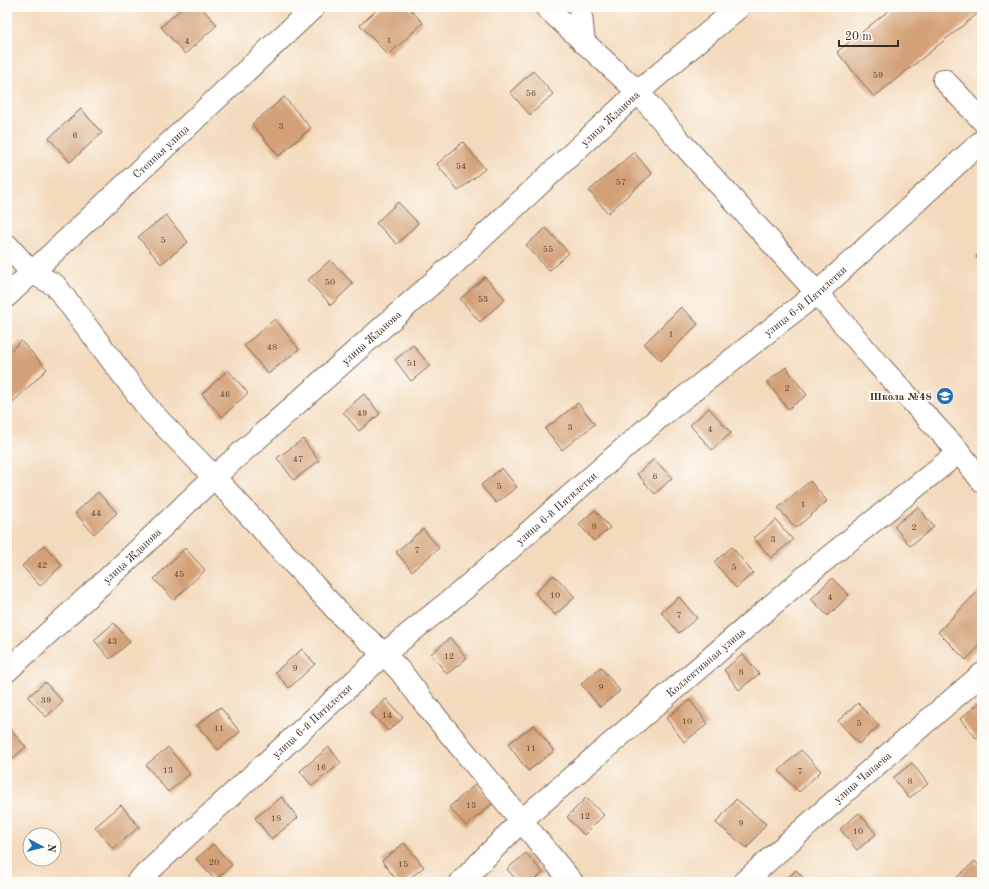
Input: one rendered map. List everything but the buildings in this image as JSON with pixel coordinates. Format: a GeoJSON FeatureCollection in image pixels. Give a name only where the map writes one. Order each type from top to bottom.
{"type":"FeatureCollection","features":[{"type":"Feature","properties":{"kind":"street","name":"Степная улица"},"geometry":{"type":"LineString","coordinates":[[7,296],[314,7]]}},
{"type":"Feature","properties":{"kind":"street"},"geometry":{"type":"LineString","coordinates":[[546,7],[638,92],[680,141],[817,293],[876,362],[959,452],[982,481]]}},
{"type":"Feature","properties":{"kind":"street"},"geometry":{"type":"LineString","coordinates":[[580,7],[584,43]]}},
{"type":"Feature","properties":{"kind":"street","name":"улица Жданова"},"geometry":{"type":"LineString","coordinates":[[7,671],[214,477],[455,263],[638,92],[739,7]]}},
{"type":"Feature","properties":{"kind":"street"},"geometry":{"type":"LineString","coordinates":[[944,80],[982,120]]}},
{"type":"Feature","properties":{"kind":"street","name":"улица 6-й Пятилетки"},"geometry":{"type":"LineString","coordinates":[[137,882],[384,654],[463,590],[662,416],[817,293],[982,141]]}},
{"type":"Feature","properties":{"kind":"street"},"geometry":{"type":"LineString","coordinates":[[7,246],[31,272],[55,285],[151,412],[214,477],[344,617],[401,672],[426,705],[572,882]]}},
{"type":"Feature","properties":{"kind":"street","name":"Коллективная улица"},"geometry":{"type":"LineString","coordinates":[[461,882],[522,820],[814,569],[959,452]]}},
{"type":"Feature","properties":{"kind":"street","name":"улица Чапаева"},"geometry":{"type":"LineString","coordinates":[[744,882],[854,784],[982,674]]}},
{"type":"Feature","properties":{"kind":"place","name":"Школа №48"},"geometry":{"type":"Point","coordinates":[945,396]}}]}
